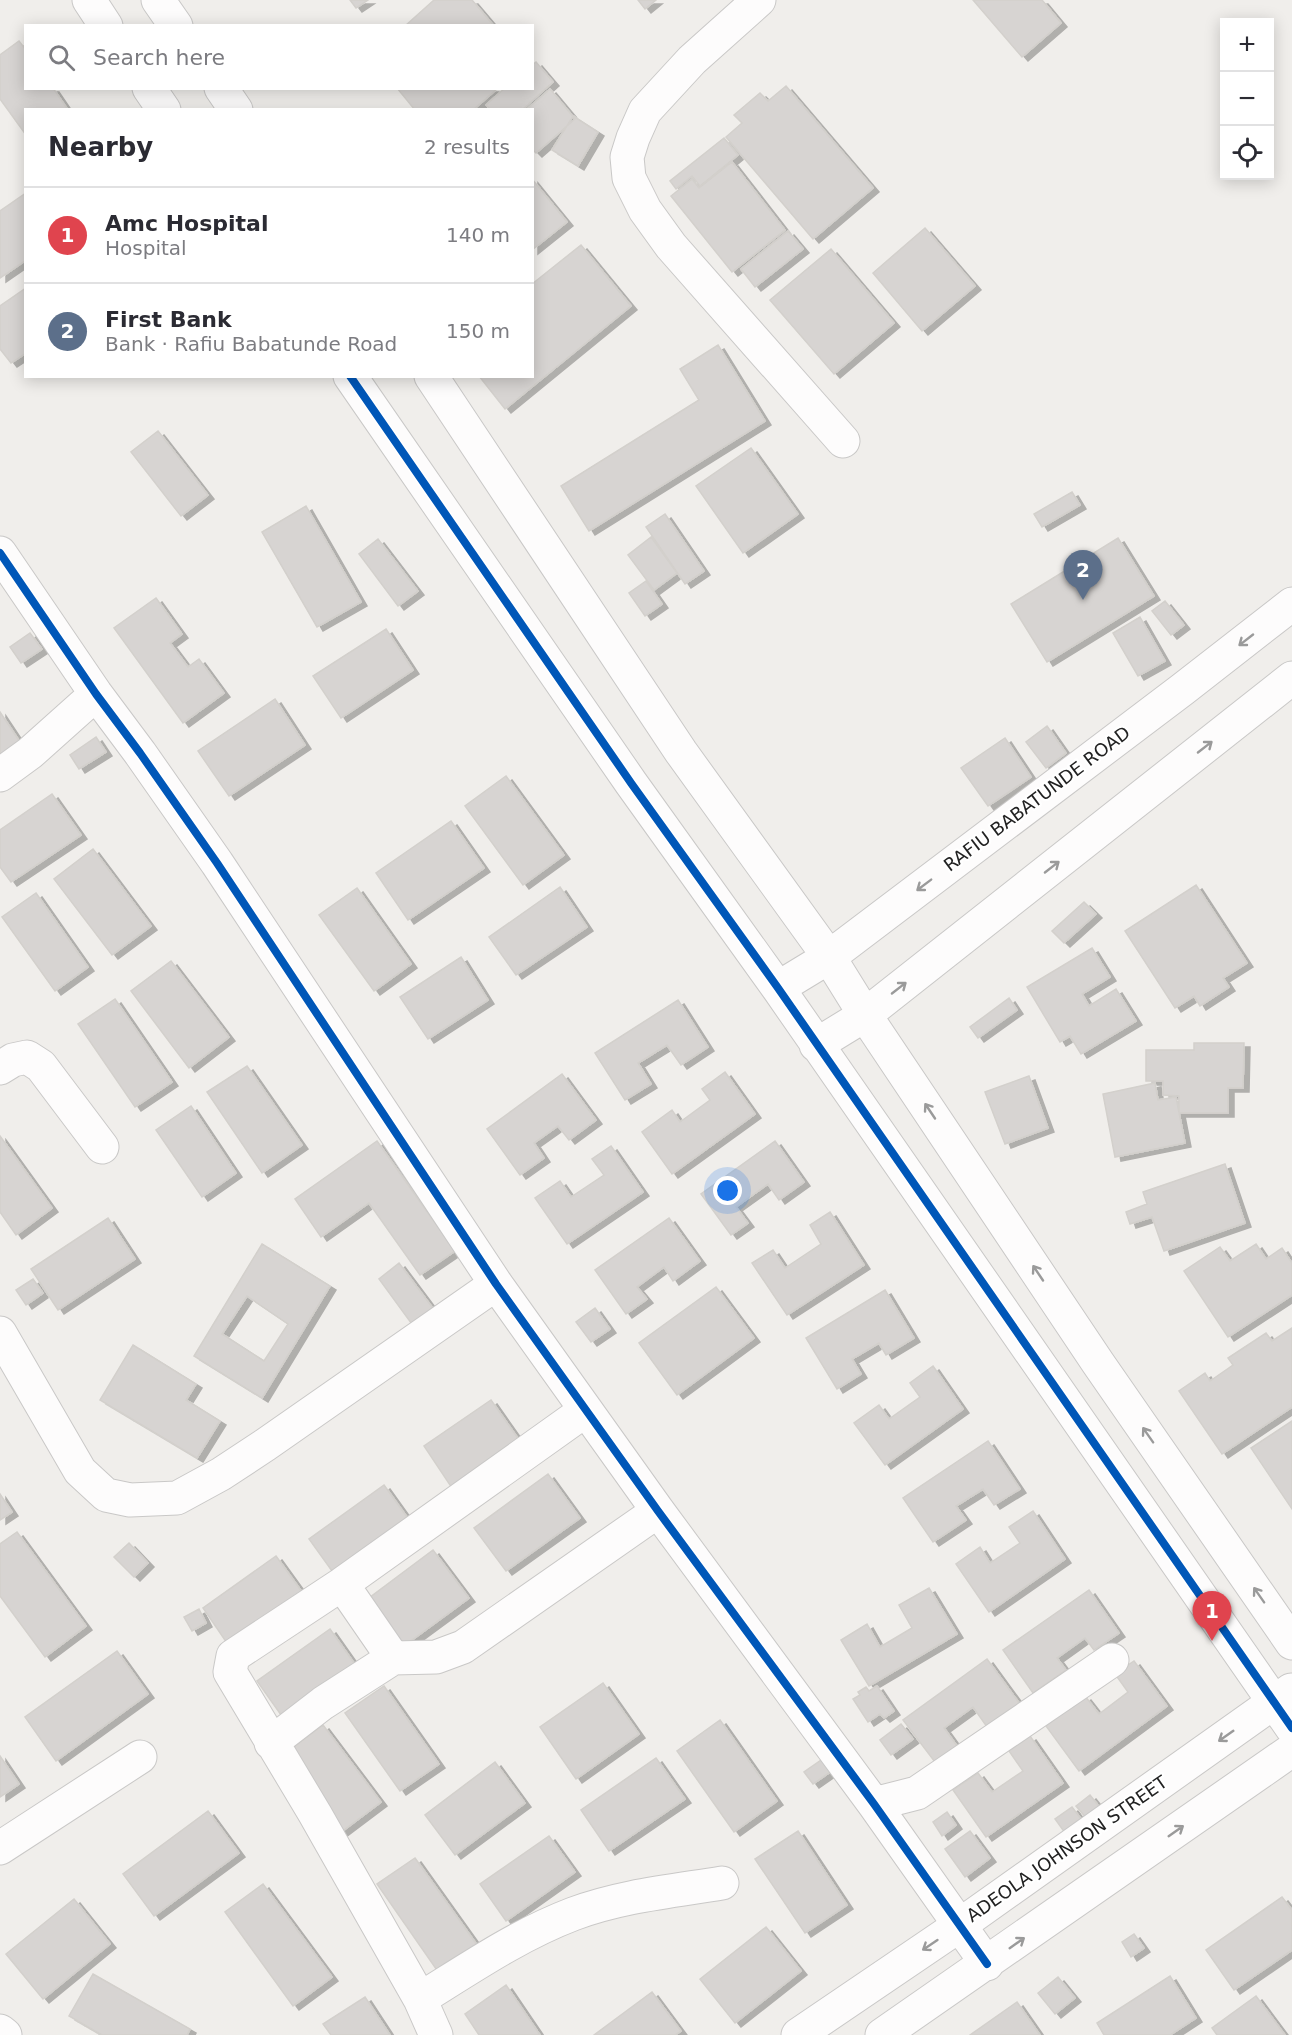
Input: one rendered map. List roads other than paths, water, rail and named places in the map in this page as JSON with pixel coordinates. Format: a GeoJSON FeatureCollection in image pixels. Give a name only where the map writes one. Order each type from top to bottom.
{"type":"FeatureCollection","features":[{"type":"Feature","properties":{"kind":"street"},"geometry":{"type":"LineString","coordinates":[[89,0],[105,24]]}},
{"type":"Feature","properties":{"kind":"street"},"geometry":{"type":"LineString","coordinates":[[158,0],[175,24]]}},
{"type":"Feature","properties":{"kind":"street"},"geometry":{"type":"LineString","coordinates":[[759,0],[692,60],[645,111],[627,157],[629,178],[645,210],[670,246],[843,441]]}},
{"type":"Feature","properties":{"kind":"street"},"geometry":{"type":"LineString","coordinates":[[150,90],[163,108]]}},
{"type":"Feature","properties":{"kind":"street"},"geometry":{"type":"LineString","coordinates":[[222,90],[235,108]]}},
{"type":"Feature","properties":{"kind":"street"},"geometry":{"type":"LineString","coordinates":[[351,378],[631,783],[1286,1706]]}},
{"type":"Feature","properties":{"kind":"street"},"geometry":{"type":"LineString","coordinates":[[432,378],[681,752],[829,957],[1091,1353],[1292,1643]]}},
{"type":"Feature","properties":{"kind":"street"},"geometry":{"type":"LineString","coordinates":[[0,553],[96,694],[217,863],[496,1284],[658,1512],[874,1803],[987,1964]]}},
{"type":"Feature","properties":{"kind":"street","name":"RAFIU BABATUNDE ROAD"},"geometry":{"type":"LineString","coordinates":[[778,988],[829,957],[1184,689],[1292,604]]}},
{"type":"Feature","properties":{"kind":"street"},"geometry":{"type":"LineString","coordinates":[[816,1045],[866,1015],[1292,678]]}},
{"type":"Feature","properties":{"kind":"street"},"geometry":{"type":"LineString","coordinates":[[0,775],[30,753],[96,694]]}},
{"type":"Feature","properties":{"kind":"street"},"geometry":{"type":"LineString","coordinates":[[0,1068],[13,1059],[27,1057],[41,1066],[102,1147]]}},
{"type":"Feature","properties":{"kind":"street"},"geometry":{"type":"LineString","coordinates":[[0,1332],[80,1471],[105,1495],[130,1500],[177,1498],[265,1445],[496,1284]]}},
{"type":"Feature","properties":{"kind":"street"},"geometry":{"type":"LineString","coordinates":[[436,2035],[420,1999],[315,1814],[230,1672],[233,1656],[342,1584],[586,1410]]}},
{"type":"Feature","properties":{"kind":"street"},"geometry":{"type":"LineString","coordinates":[[271,1743],[323,1703],[393,1658],[436,1657],[463,1647],[658,1512]]}},
{"type":"Feature","properties":{"kind":"street"},"geometry":{"type":"LineString","coordinates":[[342,1584],[393,1658]]}},
{"type":"Feature","properties":{"kind":"street"},"geometry":{"type":"LineString","coordinates":[[874,1803],[917,1793],[1112,1659]]}},
{"type":"Feature","properties":{"kind":"street","name":"ADEOLA JOHNSON STREET"},"geometry":{"type":"LineString","coordinates":[[798,2035],[1286,1706]]}},
{"type":"Feature","properties":{"kind":"street"},"geometry":{"type":"LineString","coordinates":[[882,2035],[1292,1750]]}},
{"type":"Feature","properties":{"kind":"street"},"geometry":{"type":"LineString","coordinates":[[0,1848],[140,1757]]}},
{"type":"Feature","properties":{"kind":"street"},"geometry":{"type":"LineString","coordinates":[[420,1999],[519,1938],[574,1913],[635,1897],[722,1882]]}},
{"type":"Feature","properties":{"kind":"street"},"geometry":{"type":"LineString","coordinates":[[0,2031],[5,2035]]}},
{"type":"Feature","properties":{"kind":"place","name":"First Bank"},"geometry":{"type":"Point","coordinates":[1083,600]}},
{"type":"Feature","properties":{"kind":"place","name":"Amc Hospital"},"geometry":{"type":"Point","coordinates":[1212,1641]}}]}
